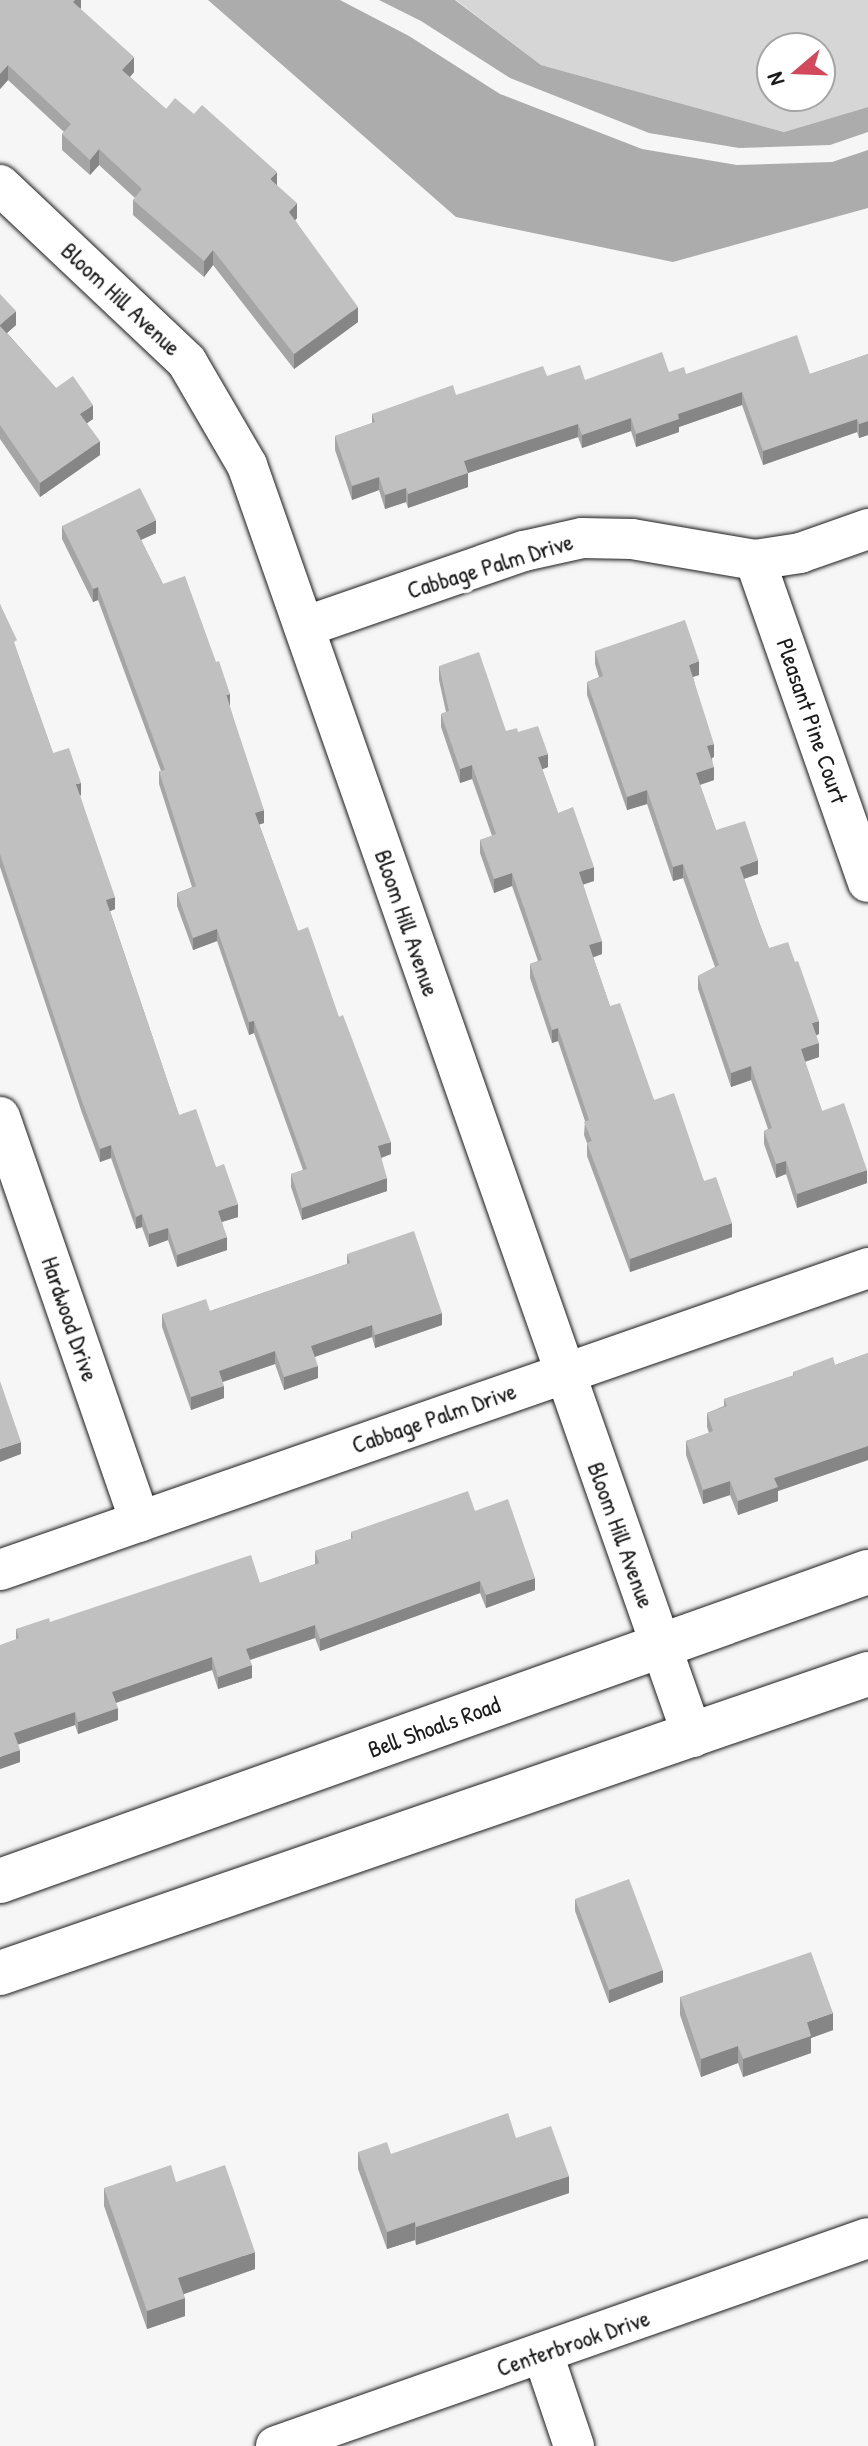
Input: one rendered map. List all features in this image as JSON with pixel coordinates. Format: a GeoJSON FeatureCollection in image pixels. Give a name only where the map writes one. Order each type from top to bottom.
{"type":"FeatureCollection","features":[{"type":"Feature","properties":{"kind":"main road","name":"Bell Shoals Road"},"geometry":{"type":"LineString","coordinates":[[0,1881],[868,1572]]}},
{"type":"Feature","properties":{"kind":"main road"},"geometry":{"type":"LineString","coordinates":[[0,1973],[693,1737],[868,1674]]}},
{"type":"Feature","properties":{"kind":"street","name":"Bloom Hill Avenue"},"geometry":{"type":"LineString","coordinates":[[0,185],[187,362],[247,465],[693,1737]]}},
{"type":"Feature","properties":{"kind":"street","name":"Cabbage Palm Drive"},"geometry":{"type":"LineString","coordinates":[[304,627],[524,551],[582,538],[632,539],[755,560],[800,553],[868,529]]}},
{"type":"Feature","properties":{"kind":"street","name":"Pleasant Pine Court"},"geometry":{"type":"LineString","coordinates":[[755,560],[868,882]]}},
{"type":"Feature","properties":{"kind":"street","name":"Hardwood Drive"},"geometry":{"type":"LineString","coordinates":[[0,1117],[140,1521]]}},
{"type":"Feature","properties":{"kind":"street","name":"Cabbage Palm Drive"},"geometry":{"type":"LineString","coordinates":[[0,1570],[868,1268]]}},
{"type":"Feature","properties":{"kind":"street","name":"Centerbrook Drive"},"geometry":{"type":"LineString","coordinates":[[276,2446],[868,2238]]}},
{"type":"Feature","properties":{"kind":"street"},"geometry":{"type":"LineString","coordinates":[[543,2354],[574,2446]]}},
{"type":"Feature","properties":{"kind":"shaded area"},"geometry":{"type":"Polygon","coordinates":[[[208,0],[340,0],[409,36],[500,94],[642,149],[737,165],[832,162],[868,150],[868,208],[673,262],[456,217],[208,0]]]}},
{"type":"Feature","properties":{"kind":"shaded area"},"geometry":{"type":"Polygon","coordinates":[[[379,0],[455,0],[541,65],[784,132],[868,107],[868,132],[830,145],[739,148],[649,133],[510,78],[421,21],[379,0]]]}},
{"type":"Feature","properties":{"kind":"shaded area"},"geometry":{"type":"Polygon","coordinates":[[[456,0],[868,0],[868,107],[784,132],[541,65],[456,0]]]}},
{"type":"Feature","properties":{"kind":"building"},"geometry":{"type":"Polygon","coordinates":[[[0,0],[75,0],[73,2],[134,57],[122,70],[166,109],[175,98],[194,114],[202,105],[277,172],[270,179],[297,203],[289,212],[358,307],[294,354],[213,250],[204,261],[133,200],[142,189],[99,149],[90,160],[62,134],[71,124],[8,65],[0,74],[0,0]]]}},
{"type":"Feature","properties":{"kind":"building"},"geometry":{"type":"Polygon","coordinates":[[[0,294],[16,311],[0,325],[0,294]]]}},
{"type":"Feature","properties":{"kind":"building"},"geometry":{"type":"Polygon","coordinates":[[[0,326],[56,388],[73,376],[93,405],[80,414],[100,441],[40,483],[0,425],[0,326]]]}},
{"type":"Feature","properties":{"kind":"building"},"geometry":{"type":"Polygon","coordinates":[[[797,335],[810,374],[868,354],[868,421],[859,424],[857,419],[763,451],[742,392],[678,414],[679,419],[636,434],[631,418],[582,435],[578,424],[464,461],[468,473],[408,494],[406,488],[385,495],[379,477],[352,486],[335,436],[375,422],[372,414],[453,385],[456,395],[543,366],[547,376],[580,365],[585,380],[662,352],[669,372],[684,367],[686,374],[797,335]]]}},
{"type":"Feature","properties":{"kind":"building"},"geometry":{"type":"Polygon","coordinates":[[[140,488],[156,520],[136,530],[163,584],[185,576],[230,694],[226,695],[264,810],[255,813],[298,931],[308,927],[339,1017],[343,1015],[391,1142],[378,1146],[387,1178],[302,1208],[291,1174],[307,1169],[254,1021],[249,1022],[217,929],[193,938],[177,893],[196,886],[159,771],[165,770],[98,587],[93,589],[62,526],[140,488]]]}},
{"type":"Feature","properties":{"kind":"building"},"geometry":{"type":"Polygon","coordinates":[[[0,604],[17,640],[14,642],[53,753],[69,748],[81,783],[76,784],[115,897],[106,900],[179,1115],[196,1109],[216,1167],[224,1164],[238,1204],[218,1211],[227,1237],[177,1255],[168,1228],[149,1234],[142,1214],[136,1217],[111,1145],[100,1149],[0,854],[0,604]]]}},
{"type":"Feature","properties":{"kind":"building"},"geometry":{"type":"Polygon","coordinates":[[[685,620],[699,661],[689,665],[714,744],[707,746],[714,767],[696,773],[716,830],[745,821],[758,860],[740,867],[759,922],[769,948],[788,942],[819,1021],[812,1023],[819,1043],[801,1049],[822,1111],[844,1103],[867,1170],[797,1194],[786,1161],[776,1164],[764,1131],[772,1128],[751,1066],[731,1073],[698,976],[719,965],[683,864],[673,867],[647,790],[627,797],[587,682],[603,676],[595,651],[685,620]]]}},
{"type":"Feature","properties":{"kind":"building"},"geometry":{"type":"Polygon","coordinates":[[[479,652],[506,731],[517,728],[518,732],[538,726],[548,754],[538,757],[558,813],[573,807],[594,867],[579,872],[602,941],[589,945],[610,1006],[620,1003],[654,1100],[674,1093],[704,1181],[716,1177],[732,1223],[630,1259],[587,1143],[592,1141],[584,1122],[589,1120],[558,1028],[552,1030],[530,964],[542,960],[512,873],[494,879],[480,840],[496,834],[472,765],[460,769],[441,714],[449,711],[439,666],[479,652]]]}},
{"type":"Feature","properties":{"kind":"building"},"geometry":{"type":"Polygon","coordinates":[[[414,1231],[442,1313],[375,1335],[372,1325],[311,1346],[318,1366],[284,1377],[275,1351],[219,1371],[224,1386],[191,1397],[162,1314],[206,1299],[210,1311],[350,1263],[347,1254],[414,1231]]]}},
{"type":"Feature","properties":{"kind":"building"},"geometry":{"type":"Polygon","coordinates":[[[868,1353],[868,1446],[774,1478],[778,1487],[738,1501],[730,1481],[703,1490],[686,1441],[713,1431],[707,1413],[727,1406],[724,1399],[794,1375],[793,1372],[833,1357],[835,1365],[868,1353]]]}},
{"type":"Feature","properties":{"kind":"building"},"geometry":{"type":"Polygon","coordinates":[[[0,1381],[21,1442],[0,1449],[0,1381]]]}},
{"type":"Feature","properties":{"kind":"building"},"geometry":{"type":"Polygon","coordinates":[[[468,1491],[475,1511],[508,1499],[535,1578],[486,1595],[480,1581],[320,1639],[315,1625],[246,1649],[252,1665],[218,1677],[212,1657],[112,1692],[118,1708],[78,1722],[75,1712],[14,1733],[20,1750],[0,1757],[0,1645],[19,1638],[16,1629],[49,1618],[50,1622],[251,1555],[260,1583],[319,1563],[315,1551],[353,1538],[351,1532],[468,1491]]]}},
{"type":"Feature","properties":{"kind":"building"},"geometry":{"type":"Polygon","coordinates":[[[629,1879],[663,1970],[609,1990],[575,1899],[629,1879]]]}},
{"type":"Feature","properties":{"kind":"building"},"geometry":{"type":"Polygon","coordinates":[[[811,1952],[833,2013],[807,2022],[811,2036],[743,2059],[738,2046],[701,2059],[680,1997],[811,1952]]]}},
{"type":"Feature","properties":{"kind":"building"},"geometry":{"type":"Polygon","coordinates":[[[508,2113],[516,2138],[551,2126],[569,2176],[416,2227],[415,2222],[387,2232],[358,2152],[387,2142],[391,2154],[508,2113]]]}},
{"type":"Feature","properties":{"kind":"building"},"geometry":{"type":"Polygon","coordinates":[[[171,2165],[176,2182],[225,2165],[255,2252],[178,2278],[185,2298],[147,2311],[104,2188],[171,2165]]]}}]}
